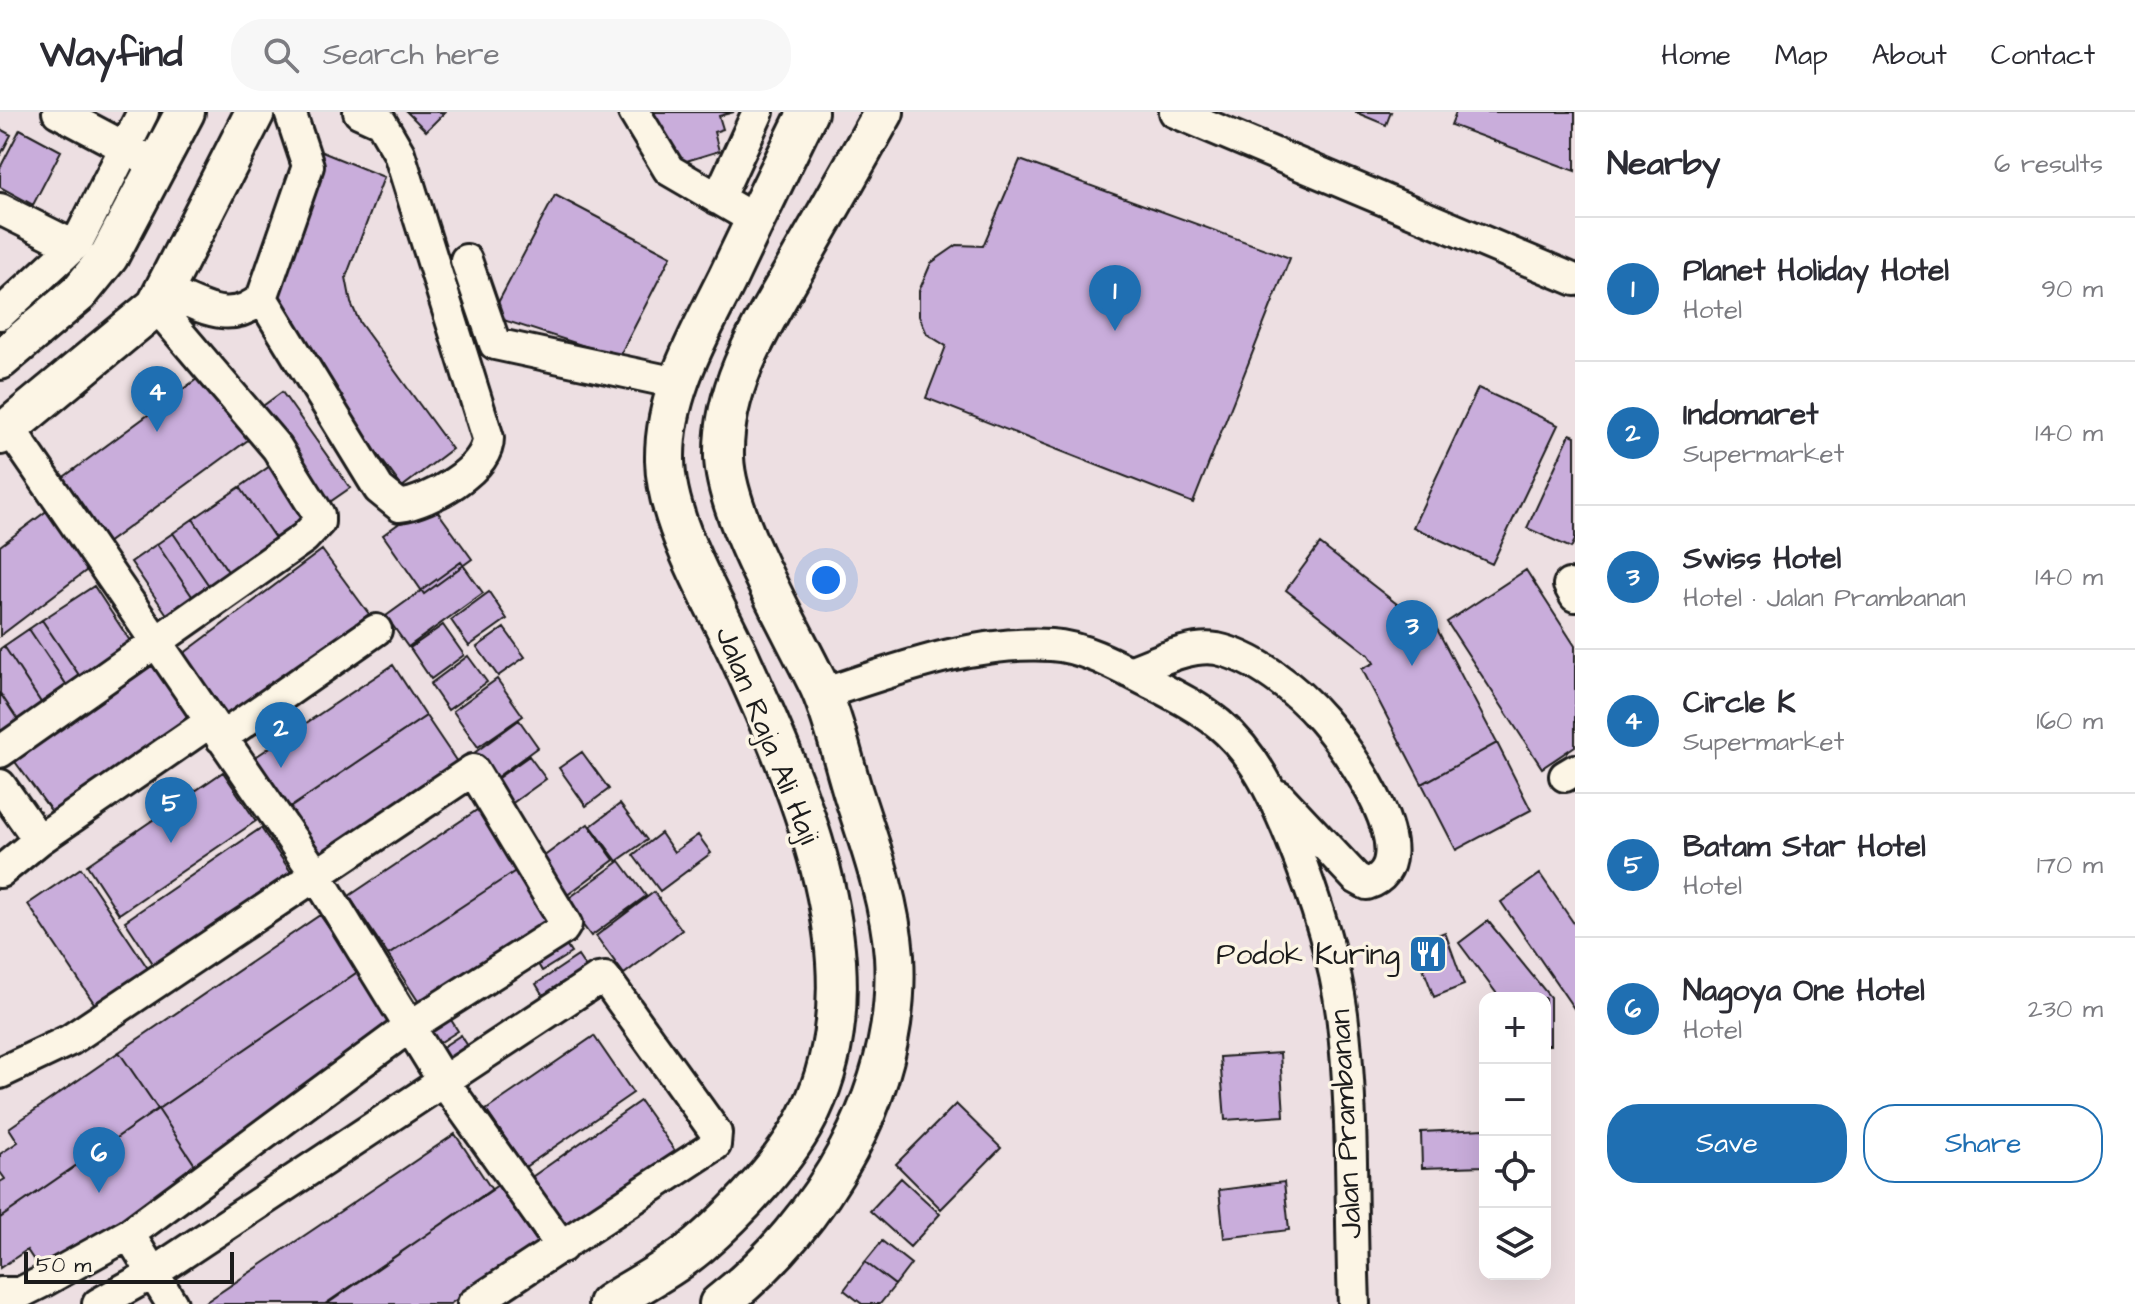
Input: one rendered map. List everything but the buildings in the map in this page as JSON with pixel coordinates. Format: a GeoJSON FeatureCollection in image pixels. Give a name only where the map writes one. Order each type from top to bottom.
{"type":"FeatureCollection","features":[{"type":"Feature","properties":{"kind":"main road"},"geometry":{"type":"LineString","coordinates":[[42,402],[2,359],[79,293],[109,256],[185,112]]}},
{"type":"Feature","properties":{"kind":"main road"},"geometry":{"type":"LineString","coordinates":[[5,432],[160,299],[255,112]]}},
{"type":"Feature","properties":{"kind":"main road","name":"Jalan Raja Ali Haji"},"geometry":{"type":"LineString","coordinates":[[608,1304],[698,1246],[779,1162],[811,1110],[823,1081],[832,1042],[836,999],[832,916],[810,828],[741,659],[689,551],[668,482],[666,432],[677,383],[808,112]]}},
{"type":"Feature","properties":{"kind":"main road","name":"Jalan Raja Ali Haji"},"geometry":{"type":"LineString","coordinates":[[719,1304],[746,1283],[829,1188],[867,1112],[888,1032],[894,958],[889,912],[822,694],[738,516],[727,479],[726,430],[733,394],[751,346],[884,112]]}},
{"type":"Feature","properties":{"kind":"street"},"geometry":{"type":"LineString","coordinates":[[58,112],[159,165]]}},
{"type":"Feature","properties":{"kind":"street"},"geometry":{"type":"LineString","coordinates":[[0,314],[74,246],[143,112]]}},
{"type":"Feature","properties":{"kind":"street"},"geometry":{"type":"LineString","coordinates":[[160,299],[232,314],[247,311],[262,298],[308,166],[290,112]]}},
{"type":"Feature","properties":{"kind":"street"},"geometry":{"type":"LineString","coordinates":[[262,298],[379,489],[400,506],[417,504],[478,466],[488,449],[488,438],[399,153],[381,122],[359,112]]}},
{"type":"Feature","properties":{"kind":"street"},"geometry":{"type":"LineString","coordinates":[[634,112],[669,170],[755,220]]}},
{"type":"Feature","properties":{"kind":"street"},"geometry":{"type":"LineString","coordinates":[[718,199],[758,112]]}},
{"type":"Feature","properties":{"kind":"street"},"geometry":{"type":"LineString","coordinates":[[1175,112],[1575,280]]}},
{"type":"Feature","properties":{"kind":"street"},"geometry":{"type":"LineString","coordinates":[[0,209],[74,246]]}},
{"type":"Feature","properties":{"kind":"street"},"geometry":{"type":"LineString","coordinates":[[466,260],[495,344],[677,383]]}},
{"type":"Feature","properties":{"kind":"street"},"geometry":{"type":"LineString","coordinates":[[0,752],[314,531],[319,515],[277,448],[160,299]]}},
{"type":"Feature","properties":{"kind":"street"},"geometry":{"type":"LineString","coordinates":[[5,432],[158,642],[315,873],[442,1079],[562,1247]]}},
{"type":"Feature","properties":{"kind":"street"},"geometry":{"type":"LineString","coordinates":[[0,872],[39,840],[376,630]]}},
{"type":"Feature","properties":{"kind":"street","name":"Jalan Prambanan"},"geometry":{"type":"LineString","coordinates":[[822,694],[941,656],[1024,644],[1077,650],[1186,701],[1220,725],[1269,786],[1307,878],[1330,955],[1342,1014],[1354,1304]]}},
{"type":"Feature","properties":{"kind":"street"},"geometry":{"type":"LineString","coordinates":[[1129,672],[1186,651],[1214,648],[1244,657],[1266,671],[1321,718],[1363,776],[1387,827],[1391,848],[1389,869],[1379,880],[1367,884],[1356,878],[1269,786]]}},
{"type":"Feature","properties":{"kind":"street"},"geometry":{"type":"LineString","coordinates":[[0,1073],[70,1040],[473,770],[566,924],[563,929],[409,1027],[129,1234],[20,1293],[0,1293]]}},
{"type":"Feature","properties":{"kind":"street"},"geometry":{"type":"LineString","coordinates":[[0,785],[39,840]]}},
{"type":"Feature","properties":{"kind":"street"},"geometry":{"type":"LineString","coordinates":[[98,1304],[153,1273],[442,1079],[598,979],[605,978],[717,1138],[712,1149],[473,1304]]}},
{"type":"Feature","properties":{"kind":"street"},"geometry":{"type":"LineString","coordinates":[[129,1234],[172,1304]]}},
{"type":"Feature","properties":{"kind":"place","name":"Planet Holiday Hotel"},"geometry":{"type":"Point","coordinates":[1115,331]}},
{"type":"Feature","properties":{"kind":"place","name":"Circle K"},"geometry":{"type":"Point","coordinates":[157,432]}},
{"type":"Feature","properties":{"kind":"place","name":"Swiss Hotel"},"geometry":{"type":"Point","coordinates":[1412,666]}},
{"type":"Feature","properties":{"kind":"place","name":"Indomaret"},"geometry":{"type":"Point","coordinates":[281,768]}},
{"type":"Feature","properties":{"kind":"place","name":"Batam Star Hotel"},"geometry":{"type":"Point","coordinates":[171,843]}},
{"type":"Feature","properties":{"kind":"place","name":"Podok Kuring"},"geometry":{"type":"Point","coordinates":[1428,954]}},
{"type":"Feature","properties":{"kind":"place","name":"Nagoya One Hotel"},"geometry":{"type":"Point","coordinates":[99,1193]}}]}
